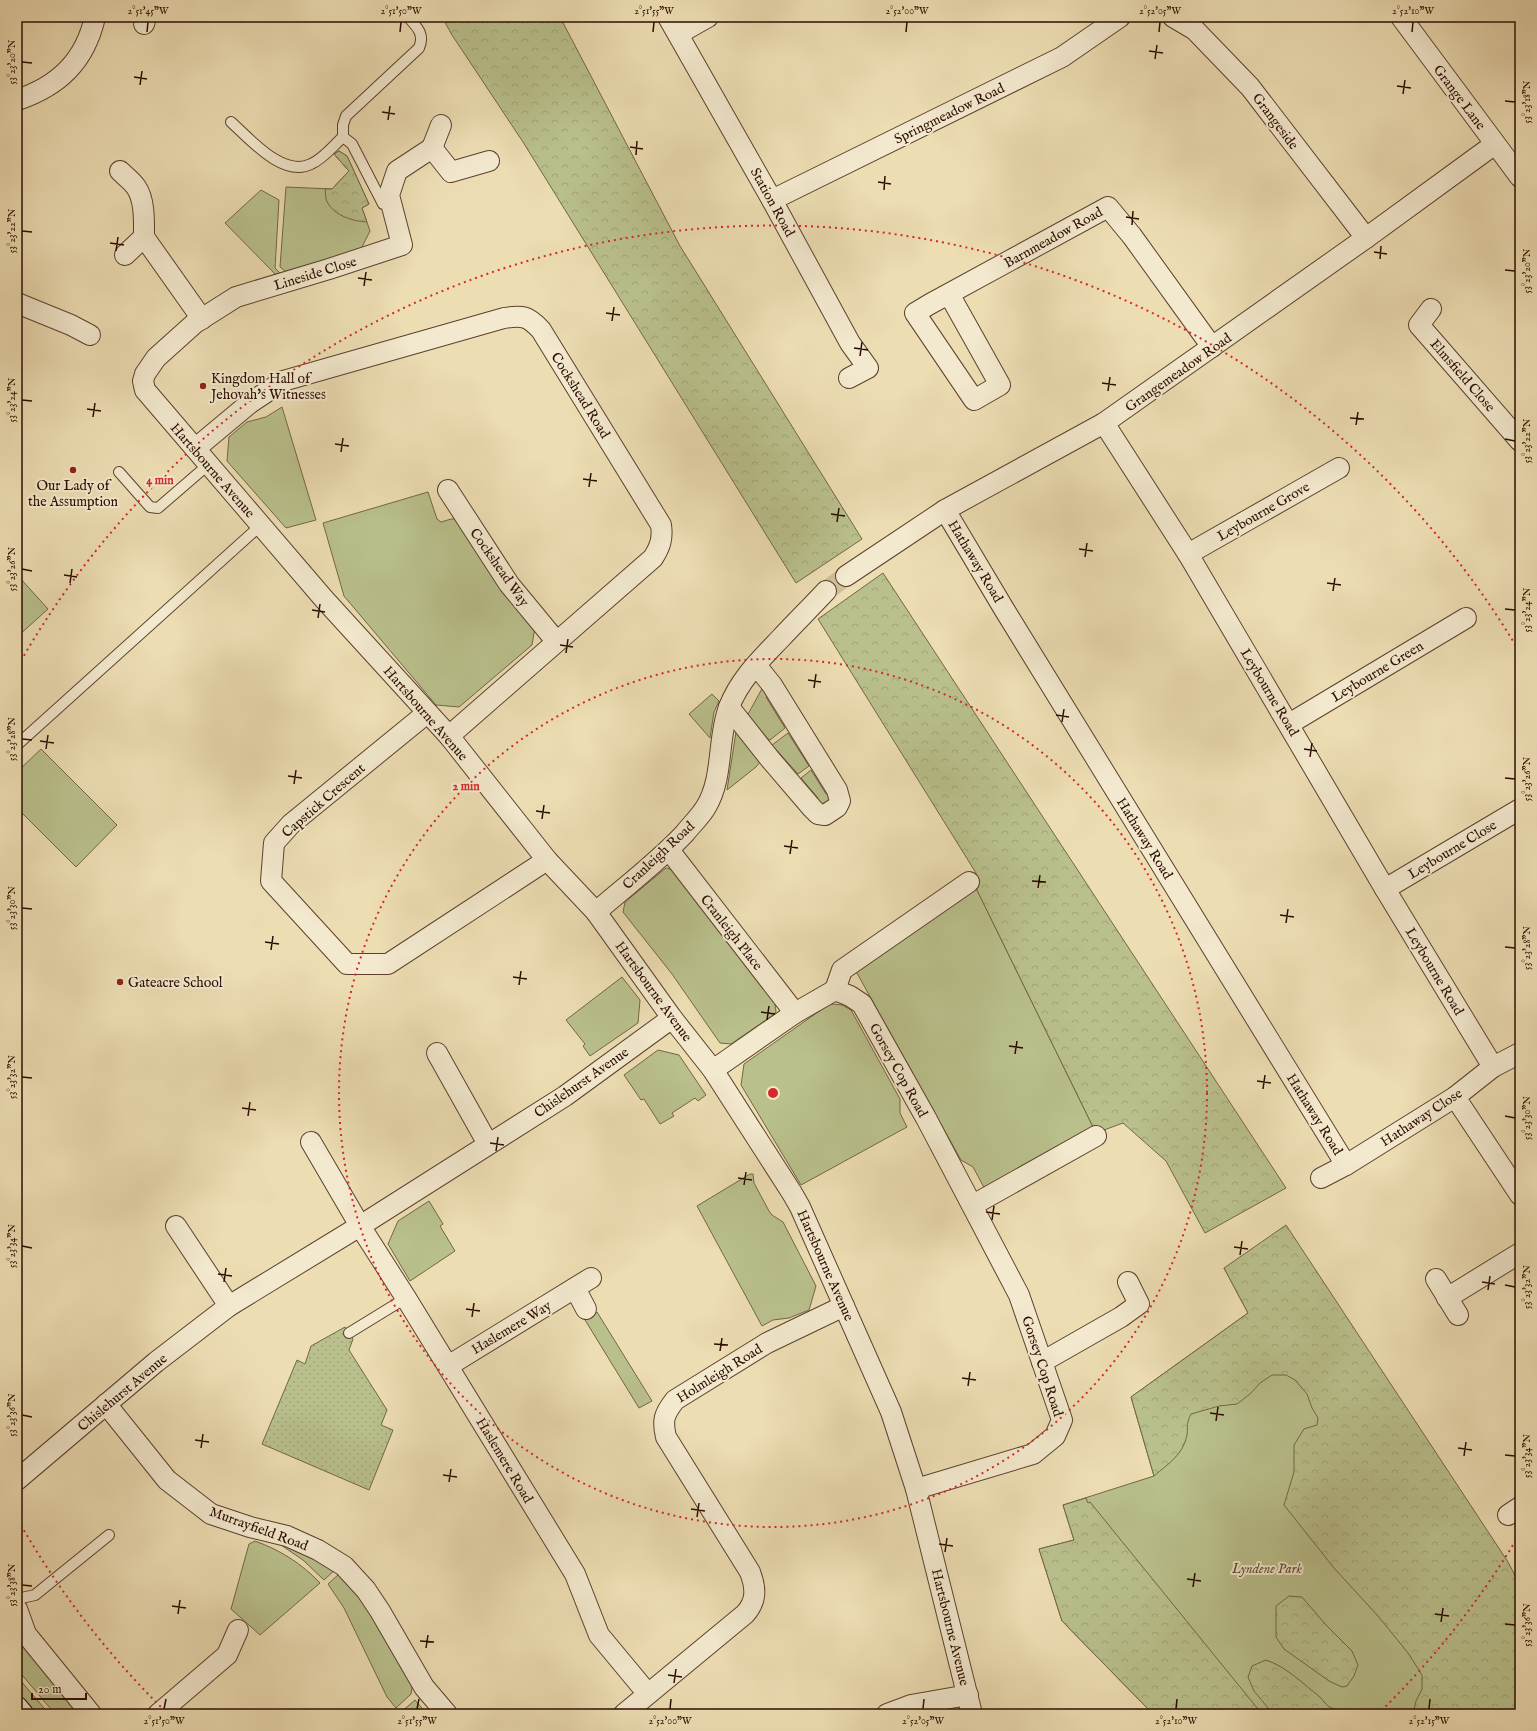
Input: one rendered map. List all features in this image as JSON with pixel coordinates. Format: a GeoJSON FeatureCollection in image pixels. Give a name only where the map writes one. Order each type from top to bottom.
{"type":"FeatureCollection","features":[{"type":"Feature","properties":{"kind":"main road"},"geometry":{"type":"LineString","coordinates":[[17,1708],[22,1714]]}},
{"type":"Feature","properties":{"kind":"street"},"geometry":{"type":"LineString","coordinates":[[17,100],[44,89],[70,69],[86,46],[95,17]]}},
{"type":"Feature","properties":{"kind":"street"},"geometry":{"type":"LineString","coordinates":[[673,25],[708,17]]}},
{"type":"Feature","properties":{"kind":"street","name":"Springmeadow Road"},"geometry":{"type":"LineString","coordinates":[[772,200],[1062,57],[1120,17]]}},
{"type":"Feature","properties":{"kind":"street","name":"Grangeside"},"geometry":{"type":"LineString","coordinates":[[1173,17],[1195,30],[1250,86],[1366,238]]}},
{"type":"Feature","properties":{"kind":"street","name":"Grange Lane"},"geometry":{"type":"LineString","coordinates":[[1401,17],[1520,177]]}},
{"type":"Feature","properties":{"kind":"street","name":"Station Road"},"geometry":{"type":"LineString","coordinates":[[673,25],[772,200],[850,343],[868,368],[850,378]]}},
{"type":"Feature","properties":{"kind":"street"},"geometry":{"type":"LineString","coordinates":[[441,125],[432,148],[450,172],[489,161]]}},
{"type":"Feature","properties":{"kind":"street","name":"Grangemeadow Road"},"geometry":{"type":"LineString","coordinates":[[846,576],[945,510],[1104,423],[1212,348],[1495,144]]}},
{"type":"Feature","properties":{"kind":"street","name":"Lineside Close"},"geometry":{"type":"LineString","coordinates":[[144,381],[148,368],[156,358],[202,319],[236,297],[330,269],[402,245],[389,196],[397,171],[432,148]]}},
{"type":"Feature","properties":{"kind":"street"},"geometry":{"type":"LineString","coordinates":[[120,171],[136,187],[142,204],[144,237],[202,319]]}},
{"type":"Feature","properties":{"kind":"street","name":"Barnmeadow Road"},"geometry":{"type":"LineString","coordinates":[[949,294],[1000,385],[974,400],[915,313],[949,294],[1108,207],[1132,236],[1212,348]]}},
{"type":"Feature","properties":{"kind":"street"},"geometry":{"type":"LineString","coordinates":[[125,255],[144,237]]}},
{"type":"Feature","properties":{"kind":"street"},"geometry":{"type":"LineString","coordinates":[[17,304],[64,322],[90,335]]}},
{"type":"Feature","properties":{"kind":"street","name":"Elmsfield Close"},"geometry":{"type":"LineString","coordinates":[[1431,309],[1419,325],[1520,441]]}},
{"type":"Feature","properties":{"kind":"street","name":"Cockshead Road"},"geometry":{"type":"LineString","coordinates":[[196,448],[250,403],[283,381],[504,318],[519,316],[531,320],[541,330],[661,525],[662,536],[660,548],[652,558],[449,736]]}},
{"type":"Feature","properties":{"kind":"street","name":"Hartsbourne Avenue"},"geometry":{"type":"LineString","coordinates":[[144,381],[145,390],[148,396],[196,448],[261,525],[449,736],[547,860],[596,912],[672,1018],[713,1070],[800,1207],[891,1412],[916,1489],[970,1705]]}},
{"type":"Feature","properties":{"kind":"street","name":"Leybourne Road"},"geometry":{"type":"LineString","coordinates":[[1104,423],[1188,554],[1385,889],[1493,1067]]}},
{"type":"Feature","properties":{"kind":"street","name":"Leybourne Grove"},"geometry":{"type":"LineString","coordinates":[[1188,554],[1339,468]]}},
{"type":"Feature","properties":{"kind":"street","name":"Cockshead Way"},"geometry":{"type":"LineString","coordinates":[[448,490],[509,584],[556,641]]}},
{"type":"Feature","properties":{"kind":"street","name":"Hathaway Road"},"geometry":{"type":"LineString","coordinates":[[945,510],[1004,609],[1346,1165]]}},
{"type":"Feature","properties":{"kind":"street","name":"Cranleigh Road"},"geometry":{"type":"LineString","coordinates":[[596,912],[669,850],[700,816],[707,806],[713,792],[717,777],[724,726],[729,707],[741,682],[826,591]]}},
{"type":"Feature","properties":{"kind":"street","name":"Leybourne Green"},"geometry":{"type":"LineString","coordinates":[[1289,724],[1466,618]]}},
{"type":"Feature","properties":{"kind":"street"},"geometry":{"type":"LineString","coordinates":[[729,707],[750,735],[818,814],[825,815],[837,807],[840,801],[837,790],[772,685],[756,665]]}},
{"type":"Feature","properties":{"kind":"street","name":"Capstick Crescent"},"geometry":{"type":"LineString","coordinates":[[427,713],[291,824],[274,843],[271,881],[347,964],[388,964],[547,860]]}},
{"type":"Feature","properties":{"kind":"street","name":"Leybourne Close"},"geometry":{"type":"LineString","coordinates":[[1385,889],[1520,809]]}},
{"type":"Feature","properties":{"kind":"street","name":"Cranleigh Place"},"geometry":{"type":"LineString","coordinates":[[669,850],[795,1013]]}},
{"type":"Feature","properties":{"kind":"street"},"geometry":{"type":"LineString","coordinates":[[713,1070],[795,1013],[835,990],[842,970],[969,882]]}},
{"type":"Feature","properties":{"kind":"street","name":"Gorsey Cop Road"},"geometry":{"type":"LineString","coordinates":[[835,990],[850,996],[862,1004],[973,1205],[1020,1295],[1062,1420],[1055,1436],[1033,1454],[916,1489]]}},
{"type":"Feature","properties":{"kind":"street","name":"Chislehurst Avenue"},"geometry":{"type":"LineString","coordinates":[[17,1480],[156,1362],[230,1306],[360,1226],[565,1096],[672,1018]]}},
{"type":"Feature","properties":{"kind":"street"},"geometry":{"type":"LineString","coordinates":[[437,1053],[488,1144]]}},
{"type":"Feature","properties":{"kind":"street","name":"Hathaway Close"},"geometry":{"type":"LineString","coordinates":[[1320,1178],[1346,1165],[1455,1097],[1493,1067],[1520,1053]]}},
{"type":"Feature","properties":{"kind":"street"},"geometry":{"type":"LineString","coordinates":[[1455,1097],[1520,1195]]}},
{"type":"Feature","properties":{"kind":"street"},"geometry":{"type":"LineString","coordinates":[[973,1205],[1096,1136]]}},
{"type":"Feature","properties":{"kind":"street"},"geometry":{"type":"LineString","coordinates":[[310,1142],[360,1226]]}},
{"type":"Feature","properties":{"kind":"street"},"geometry":{"type":"LineString","coordinates":[[176,1226],[230,1306]]}},
{"type":"Feature","properties":{"kind":"street","name":"Haslemere Road"},"geometry":{"type":"LineString","coordinates":[[360,1226],[406,1298],[575,1574],[599,1635],[648,1694]]}},
{"type":"Feature","properties":{"kind":"street"},"geometry":{"type":"LineString","coordinates":[[1447,1298],[1520,1253]]}},
{"type":"Feature","properties":{"kind":"street"},"geometry":{"type":"LineString","coordinates":[[1436,1279],[1458,1315]]}},
{"type":"Feature","properties":{"kind":"street"},"geometry":{"type":"LineString","coordinates":[[1042,1362],[1121,1317],[1139,1304],[1128,1282]]}},
{"type":"Feature","properties":{"kind":"street","name":"Haslemere Way"},"geometry":{"type":"LineString","coordinates":[[448,1366],[583,1283],[586,1309]]}},
{"type":"Feature","properties":{"kind":"street","name":"Holmleigh Road"},"geometry":{"type":"LineString","coordinates":[[624,1714],[745,1614],[751,1607],[755,1592],[750,1572],[666,1437],[663,1428],[664,1417],[667,1409],[675,1400],[767,1343],[844,1306]]}},
{"type":"Feature","properties":{"kind":"street","name":"Murrayfield Road"},"geometry":{"type":"LineString","coordinates":[[106,1404],[167,1480],[211,1514],[250,1527],[288,1536],[318,1550],[344,1566],[366,1590],[380,1611],[424,1687],[447,1714]]}},
{"type":"Feature","properties":{"kind":"street"},"geometry":{"type":"LineString","coordinates":[[17,1609],[26,1634],[92,1714]]}},
{"type":"Feature","properties":{"kind":"street"},"geometry":{"type":"LineString","coordinates":[[158,1714],[227,1655],[238,1630]]}},
{"type":"Feature","properties":{"kind":"street"},"geometry":{"type":"LineString","coordinates":[[887,1714],[912,1705],[970,1705]]}},
{"type":"Feature","properties":{"kind":"lane"},"geometry":{"type":"LineString","coordinates":[[231,122],[272,159],[283,164],[295,166],[308,166],[315,162],[343,137],[343,125],[346,116],[419,48],[423,40],[420,30],[408,17]]}},
{"type":"Feature","properties":{"kind":"lane"},"geometry":{"type":"LineString","coordinates":[[343,137],[352,144],[382,204],[391,204]]}},
{"type":"Feature","properties":{"kind":"lane"},"geometry":{"type":"LineString","coordinates":[[119,472],[150,507],[158,508],[209,464]]}},
{"type":"Feature","properties":{"kind":"lane"},"geometry":{"type":"LineString","coordinates":[[17,745],[261,525]]}},
{"type":"Feature","properties":{"kind":"lane"},"geometry":{"type":"LineString","coordinates":[[349,1333],[406,1298]]}},
{"type":"Feature","properties":{"kind":"lane"},"geometry":{"type":"LineString","coordinates":[[17,1599],[35,1595],[109,1535]]}},
{"type":"Feature","properties":{"kind":"green space"},"geometry":{"type":"Polygon","coordinates":[[[442,17],[560,17],[680,246],[862,539],[796,583],[523,142],[452,35],[442,17]]]}},
{"type":"Feature","properties":{"kind":"green space"},"geometry":{"type":"Polygon","coordinates":[[[339,151],[347,156],[369,204],[362,208],[370,231],[361,249],[286,272],[280,267],[286,187],[332,189],[349,171],[334,154],[339,151]]]}},
{"type":"Feature","properties":{"kind":"green space"},"geometry":{"type":"Polygon","coordinates":[[[339,151],[347,156],[369,204],[362,208],[367,222],[344,217],[330,207],[327,202],[325,189],[332,189],[349,171],[334,154],[339,151]]]}},
{"type":"Feature","properties":{"kind":"green space"},"geometry":{"type":"Polygon","coordinates":[[[261,190],[279,200],[275,268],[280,273],[276,275],[225,223],[261,190]]]}},
{"type":"Feature","properties":{"kind":"green space"},"geometry":{"type":"Polygon","coordinates":[[[282,407],[316,520],[286,528],[227,461],[229,437],[247,422],[266,417],[282,407]]]}},
{"type":"Feature","properties":{"kind":"green space"},"geometry":{"type":"Polygon","coordinates":[[[428,492],[437,519],[441,522],[451,519],[458,519],[535,627],[532,645],[459,707],[436,705],[344,596],[323,523],[428,492]]]}},
{"type":"Feature","properties":{"kind":"green space"},"geometry":{"type":"Polygon","coordinates":[[[883,573],[1286,1188],[1205,1233],[1166,1161],[1123,1123],[1096,1133],[974,884],[976,873],[818,619],[883,573]]]}},
{"type":"Feature","properties":{"kind":"green space"},"geometry":{"type":"Polygon","coordinates":[[[20,578],[48,609],[17,637],[17,581],[20,578]]]}},
{"type":"Feature","properties":{"kind":"green space"},"geometry":{"type":"Polygon","coordinates":[[[764,685],[771,693],[766,697],[785,728],[770,740],[747,716],[764,685]]]}},
{"type":"Feature","properties":{"kind":"green space"},"geometry":{"type":"Polygon","coordinates":[[[712,694],[719,701],[714,712],[710,738],[689,714],[712,694]]]}},
{"type":"Feature","properties":{"kind":"green space"},"geometry":{"type":"Polygon","coordinates":[[[738,730],[760,762],[756,767],[727,790],[736,732],[738,730]]]}},
{"type":"Feature","properties":{"kind":"green space"},"geometry":{"type":"Polygon","coordinates":[[[788,733],[809,766],[798,774],[772,745],[788,733]]]}},
{"type":"Feature","properties":{"kind":"green space"},"geometry":{"type":"Polygon","coordinates":[[[41,749],[117,825],[76,867],[17,808],[17,772],[41,749]]]}},
{"type":"Feature","properties":{"kind":"green space"},"geometry":{"type":"Polygon","coordinates":[[[811,770],[826,794],[832,791],[829,807],[813,803],[818,798],[801,778],[811,770]]]}},
{"type":"Feature","properties":{"kind":"green space"},"geometry":{"type":"Polygon","coordinates":[[[666,868],[673,870],[775,1004],[776,1012],[773,1015],[731,1044],[720,1043],[672,974],[623,912],[625,902],[666,868]]]}},
{"type":"Feature","properties":{"kind":"green space"},"geometry":{"type":"Polygon","coordinates":[[[974,884],[1096,1133],[987,1193],[973,1167],[961,1160],[853,966],[974,884]]]}},
{"type":"Feature","properties":{"kind":"green space"},"geometry":{"type":"Polygon","coordinates":[[[622,977],[640,1000],[638,1023],[590,1056],[583,1046],[585,1044],[566,1020],[622,977]]]}},
{"type":"Feature","properties":{"kind":"green space"},"geometry":{"type":"Polygon","coordinates":[[[828,1005],[842,1005],[851,1010],[900,1099],[900,1113],[907,1127],[801,1185],[741,1085],[744,1064],[828,1005]]]}},
{"type":"Feature","properties":{"kind":"green space"},"geometry":{"type":"Polygon","coordinates":[[[658,1050],[679,1055],[706,1095],[698,1101],[695,1098],[672,1113],[674,1116],[660,1124],[644,1099],[641,1100],[624,1075],[658,1050]]]}},
{"type":"Feature","properties":{"kind":"green space"},"geometry":{"type":"Polygon","coordinates":[[[750,1174],[753,1174],[754,1183],[769,1211],[772,1215],[783,1222],[816,1286],[809,1310],[789,1318],[773,1320],[762,1326],[697,1206],[750,1174]]]}},
{"type":"Feature","properties":{"kind":"green space"},"geometry":{"type":"Polygon","coordinates":[[[429,1201],[443,1224],[440,1226],[455,1251],[410,1281],[388,1244],[398,1221],[429,1201]]]}},
{"type":"Feature","properties":{"kind":"green space"},"geometry":{"type":"Polygon","coordinates":[[[1286,1225],[1508,1562],[1520,1585],[1520,1714],[1417,1714],[1414,1710],[1416,1701],[1422,1689],[1422,1675],[1408,1653],[1378,1616],[1334,1568],[1284,1505],[1294,1472],[1294,1445],[1304,1429],[1317,1425],[1318,1418],[1312,1408],[1307,1394],[1295,1380],[1286,1375],[1272,1375],[1260,1383],[1250,1394],[1237,1404],[1219,1406],[1191,1414],[1188,1422],[1187,1435],[1182,1448],[1170,1463],[1154,1476],[1131,1397],[1248,1313],[1224,1268],[1286,1225]]]}},
{"type":"Feature","properties":{"kind":"green space","name":"Lyndene Park"},"geometry":{"type":"Polygon","coordinates":[[[1224,1268],[1520,1714],[1149,1714],[1151,1712],[1062,1621],[1039,1549],[1074,1540],[1063,1505],[1154,1476],[1131,1397],[1248,1313],[1224,1268]]]}},
{"type":"Feature","properties":{"kind":"green space"},"geometry":{"type":"Polygon","coordinates":[[[597,1312],[652,1401],[639,1408],[585,1320],[597,1312]]]}},
{"type":"Feature","properties":{"kind":"green space"},"geometry":{"type":"Polygon","coordinates":[[[345,1327],[353,1339],[349,1350],[387,1410],[381,1425],[393,1430],[369,1490],[262,1444],[297,1360],[305,1364],[311,1346],[345,1327]]]}},
{"type":"Feature","properties":{"kind":"green space"},"geometry":{"type":"Polygon","coordinates":[[[1086,1498],[1088,1503],[1090,1502],[1262,1714],[1149,1714],[1151,1712],[1062,1621],[1039,1549],[1074,1540],[1063,1505],[1086,1498]]]}},
{"type":"Feature","properties":{"kind":"green space"},"geometry":{"type":"Polygon","coordinates":[[[255,1541],[290,1558],[320,1583],[260,1635],[231,1609],[249,1544],[255,1541]]]}},
{"type":"Feature","properties":{"kind":"green space"},"geometry":{"type":"Polygon","coordinates":[[[283,1543],[295,1547],[335,1570],[324,1580],[303,1560],[281,1545],[283,1543]]]}},
{"type":"Feature","properties":{"kind":"green space"},"geometry":{"type":"Polygon","coordinates":[[[339,1574],[361,1597],[413,1682],[411,1694],[396,1708],[387,1697],[344,1608],[328,1584],[339,1574]]]}},
{"type":"Feature","properties":{"kind":"green space"},"geometry":{"type":"Polygon","coordinates":[[[1289,1596],[1302,1597],[1326,1625],[1352,1651],[1358,1665],[1354,1676],[1347,1686],[1342,1687],[1329,1681],[1284,1649],[1276,1637],[1276,1606],[1289,1596]]]}},
{"type":"Feature","properties":{"kind":"green space"},"geometry":{"type":"Polygon","coordinates":[[[17,1632],[83,1714],[55,1714],[17,1669],[17,1632]]]}},
{"type":"Feature","properties":{"kind":"green space"},"geometry":{"type":"Polygon","coordinates":[[[1266,1660],[1281,1667],[1294,1676],[1320,1697],[1328,1706],[1352,1714],[1273,1714],[1254,1691],[1248,1677],[1252,1666],[1266,1660]]]}},
{"type":"Feature","properties":{"kind":"green space"},"geometry":{"type":"Polygon","coordinates":[[[21,1681],[49,1714],[36,1714],[17,1692],[17,1683],[21,1681]]]}},
{"type":"Feature","properties":{"kind":"green space"},"geometry":{"type":"Polygon","coordinates":[[[415,1700],[427,1714],[400,1714],[400,1713],[415,1700]]]}},
{"type":"Feature","properties":{"kind":"tunnel"},"geometry":{"type":"LineString","coordinates":[[826,591],[846,576]]}},
{"type":"Feature","properties":{"kind":"place","name":"Kingdom Hall of Jehovah's Witnesses"},"geometry":{"type":"Point","coordinates":[203,386]}},
{"type":"Feature","properties":{"kind":"place","name":"Our Lady of the Assumption"},"geometry":{"type":"Point","coordinates":[73,470]}},
{"type":"Feature","properties":{"kind":"place","name":"Gateacre School"},"geometry":{"type":"Point","coordinates":[120,982]}}]}
